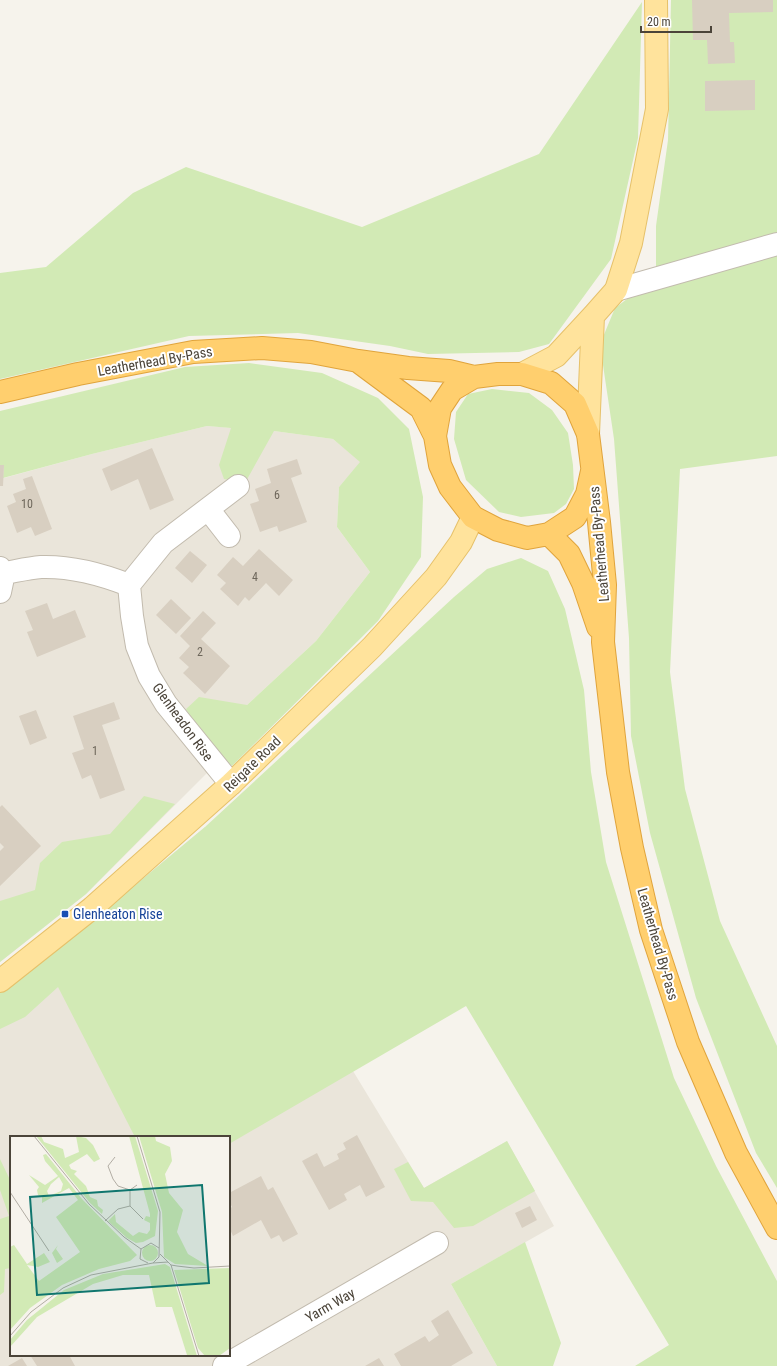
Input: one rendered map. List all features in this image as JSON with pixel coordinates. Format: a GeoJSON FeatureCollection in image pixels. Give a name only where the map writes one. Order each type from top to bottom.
{"type":"FeatureCollection","features":[{"type":"Feature","properties":{"kind":"highway","name":"Leatherhead By-Pass"},"geometry":{"type":"LineString","coordinates":[[0,392],[78,374],[193,352],[262,348],[311,352],[358,361],[408,368],[449,371],[474,377],[498,374],[522,374],[551,383],[575,404],[588,434],[599,522],[605,585],[603,642],[618,772],[632,848],[651,930],[688,1042],[736,1153],[777,1228]]}},
{"type":"Feature","properties":{"kind":"highway","name":"Leatherhead By-Pass"},"geometry":{"type":"LineString","coordinates":[[358,361],[421,408],[436,436]]}},
{"type":"Feature","properties":{"kind":"highway"},"geometry":{"type":"LineString","coordinates":[[474,377],[452,390],[440,408],[436,436],[440,465],[450,487],[473,517],[498,530],[528,538],[549,534],[575,517],[586,494],[592,471]]}},
{"type":"Feature","properties":{"kind":"highway","name":"Leatherhead By-Pass"},"geometry":{"type":"LineString","coordinates":[[549,534],[570,554],[583,583],[603,642]]}},
{"type":"Feature","properties":{"kind":"main road"},"geometry":{"type":"LineString","coordinates":[[522,374],[556,356],[594,316],[616,290],[631,243],[657,109],[656,0]]}},
{"type":"Feature","properties":{"kind":"main road"},"geometry":{"type":"LineString","coordinates":[[588,434],[594,316]]}},
{"type":"Feature","properties":{"kind":"main road","name":"Reigate Road"},"geometry":{"type":"LineString","coordinates":[[0,981],[92,908],[231,784],[372,647],[436,577],[461,542],[473,517]]}},
{"type":"Feature","properties":{"kind":"street"},"geometry":{"type":"LineString","coordinates":[[616,290],[777,244]]}},
{"type":"Feature","properties":{"kind":"street"},"geometry":{"type":"LineString","coordinates":[[1,578],[42,567],[70,569],[102,574],[129,585],[163,543],[238,486]]}},
{"type":"Feature","properties":{"kind":"street"},"geometry":{"type":"LineString","coordinates":[[208,509],[229,536]]}},
{"type":"Feature","properties":{"kind":"street","name":"Glenheadon Rise"},"geometry":{"type":"LineString","coordinates":[[129,585],[137,646],[149,676],[166,704],[231,784]]}},
{"type":"Feature","properties":{"kind":"street","name":"Yarm Way"},"geometry":{"type":"LineString","coordinates":[[224,1366],[436,1244]]}},
{"type":"Feature","properties":{"kind":"shaded area"},"geometry":{"type":"Polygon","coordinates":[[[207,426],[274,431],[333,439],[361,462],[339,487],[337,527],[370,572],[316,641],[247,705],[221,759],[86,894],[0,962],[0,465],[4,465],[4,478],[92,454],[207,426]]]}},
{"type":"Feature","properties":{"kind":"shaded area"},"geometry":{"type":"Polygon","coordinates":[[[205,827],[424,1188],[507,1141],[554,1226],[451,1284],[497,1366],[0,1366],[0,993],[44,961],[205,827]]]}},
{"type":"Feature","properties":{"kind":"green space"},"geometry":{"type":"Polygon","coordinates":[[[671,0],[777,0],[777,237],[656,269],[656,226],[668,140],[671,0]]]}},
{"type":"Feature","properties":{"kind":"green space"},"geometry":{"type":"Polygon","coordinates":[[[642,2],[638,138],[611,259],[549,344],[519,352],[428,354],[390,346],[298,333],[189,336],[0,379],[0,273],[46,267],[133,193],[186,167],[362,227],[539,154],[642,2]]]}},
{"type":"Feature","properties":{"kind":"green space"},"geometry":{"type":"Polygon","coordinates":[[[777,253],[777,456],[680,469],[670,672],[685,789],[720,921],[777,1046],[777,1188],[756,1153],[696,998],[650,833],[631,736],[629,638],[614,439],[603,365],[603,337],[615,308],[631,296],[777,253]]]}},
{"type":"Feature","properties":{"kind":"green space"},"geometry":{"type":"Polygon","coordinates":[[[249,363],[322,373],[378,398],[409,429],[423,497],[421,557],[378,621],[232,766],[205,744],[186,709],[199,697],[247,705],[316,641],[370,572],[337,527],[339,487],[360,462],[333,439],[274,431],[245,483],[224,479],[219,465],[231,428],[207,426],[92,454],[3,478],[4,465],[0,465],[0,411],[185,367],[249,363]]]}},
{"type":"Feature","properties":{"kind":"green space"},"geometry":{"type":"Polygon","coordinates":[[[492,389],[529,393],[552,410],[568,433],[573,465],[574,489],[566,504],[554,513],[521,517],[499,512],[466,480],[454,439],[456,412],[468,394],[492,389]]]}},
{"type":"Feature","properties":{"kind":"green space"},"geometry":{"type":"Polygon","coordinates":[[[521,558],[548,571],[565,609],[584,690],[591,772],[606,862],[674,1078],[716,1166],[777,1281],[777,1366],[635,1366],[669,1345],[466,1006],[230,1143],[230,1136],[134,1136],[58,987],[25,1017],[0,1029],[0,993],[44,961],[205,827],[454,597],[487,569],[521,558]]]}},
{"type":"Feature","properties":{"kind":"green space"},"geometry":{"type":"Polygon","coordinates":[[[144,796],[175,804],[86,894],[0,962],[0,901],[35,890],[40,863],[62,842],[110,834],[144,796]]]}},
{"type":"Feature","properties":{"kind":"green space"},"geometry":{"type":"Polygon","coordinates":[[[507,1141],[535,1191],[473,1226],[454,1228],[433,1202],[411,1201],[394,1169],[408,1162],[424,1188],[507,1141]]]}},
{"type":"Feature","properties":{"kind":"green space"},"geometry":{"type":"Polygon","coordinates":[[[0,1159],[10,1180],[10,1268],[5,1269],[4,1292],[0,1295],[0,1219],[9,1216],[0,1190],[0,1159]]]}},
{"type":"Feature","properties":{"kind":"green space"},"geometry":{"type":"Polygon","coordinates":[[[525,1242],[561,1343],[553,1366],[497,1366],[451,1284],[525,1242]]]}},
{"type":"Feature","properties":{"kind":"building"},"geometry":{"type":"Polygon","coordinates":[[[692,0],[773,0],[773,12],[729,13],[730,42],[734,42],[735,63],[708,64],[707,40],[693,40],[692,0]]]}},
{"type":"Feature","properties":{"kind":"building"},"geometry":{"type":"Polygon","coordinates":[[[755,80],[755,110],[705,111],[705,81],[755,80]]]}},
{"type":"Feature","properties":{"kind":"building"},"geometry":{"type":"Polygon","coordinates":[[[152,448],[174,500],[150,510],[138,479],[111,491],[102,469],[152,448]]]}},
{"type":"Feature","properties":{"kind":"building"},"geometry":{"type":"Polygon","coordinates":[[[297,459],[302,474],[291,478],[307,522],[279,532],[277,526],[260,532],[250,504],[259,501],[255,489],[271,483],[267,469],[297,459]]]}},
{"type":"Feature","properties":{"kind":"building"},"geometry":{"type":"Polygon","coordinates":[[[0,465],[4,465],[3,486],[0,486],[0,465]]]}},
{"type":"Feature","properties":{"kind":"building"},"geometry":{"type":"Polygon","coordinates":[[[32,476],[52,529],[35,536],[31,527],[17,533],[7,506],[16,502],[13,494],[26,489],[23,479],[32,476]]]}},
{"type":"Feature","properties":{"kind":"building"},"geometry":{"type":"Polygon","coordinates":[[[259,549],[293,580],[279,596],[266,583],[249,601],[245,597],[238,606],[220,589],[226,583],[217,575],[233,557],[243,566],[259,549]]]}},
{"type":"Feature","properties":{"kind":"building"},"geometry":{"type":"Polygon","coordinates":[[[190,551],[207,565],[192,583],[175,568],[190,551]]]}},
{"type":"Feature","properties":{"kind":"building"},"geometry":{"type":"Polygon","coordinates":[[[171,599],[191,618],[176,634],[156,615],[171,599]]]}},
{"type":"Feature","properties":{"kind":"building"},"geometry":{"type":"Polygon","coordinates":[[[47,603],[53,619],[75,610],[86,637],[37,657],[27,632],[33,630],[25,611],[47,603]]]}},
{"type":"Feature","properties":{"kind":"building"},"geometry":{"type":"Polygon","coordinates":[[[203,611],[216,623],[201,639],[230,666],[205,694],[183,673],[189,667],[179,658],[190,646],[180,636],[203,611]]]}},
{"type":"Feature","properties":{"kind":"building"},"geometry":{"type":"Polygon","coordinates":[[[114,702],[120,719],[102,725],[125,790],[100,799],[91,775],[82,779],[72,753],[84,749],[73,716],[114,702]]]}},
{"type":"Feature","properties":{"kind":"building"},"geometry":{"type":"Polygon","coordinates":[[[36,710],[47,738],[30,745],[19,716],[36,710]]]}},
{"type":"Feature","properties":{"kind":"building"},"geometry":{"type":"Polygon","coordinates":[[[2,805],[41,846],[0,886],[0,851],[4,847],[0,843],[0,807],[2,805]]]}},
{"type":"Feature","properties":{"kind":"building"},"geometry":{"type":"Polygon","coordinates":[[[357,1135],[385,1187],[366,1197],[360,1185],[344,1194],[347,1200],[329,1210],[302,1161],[317,1153],[324,1167],[339,1159],[337,1154],[346,1149],[343,1143],[357,1135]]]}},
{"type":"Feature","properties":{"kind":"building"},"geometry":{"type":"Polygon","coordinates":[[[261,1176],[268,1190],[273,1187],[298,1234],[283,1242],[279,1235],[271,1239],[261,1220],[233,1236],[230,1229],[230,1208],[232,1207],[230,1203],[230,1192],[261,1176]]]}},
{"type":"Feature","properties":{"kind":"building"},"geometry":{"type":"Polygon","coordinates":[[[530,1206],[537,1220],[522,1228],[515,1213],[530,1206]]]}},
{"type":"Feature","properties":{"kind":"building"},"geometry":{"type":"Polygon","coordinates":[[[448,1310],[473,1353],[451,1366],[401,1366],[394,1354],[425,1336],[429,1342],[439,1335],[431,1321],[448,1310]]]}},
{"type":"Feature","properties":{"kind":"building"},"geometry":{"type":"Polygon","coordinates":[[[31,1356],[70,1356],[75,1366],[37,1366],[31,1356]]]}},
{"type":"Feature","properties":{"kind":"building"},"geometry":{"type":"Polygon","coordinates":[[[22,1358],[27,1366],[8,1366],[22,1358]]]}},
{"type":"Feature","properties":{"kind":"building"},"geometry":{"type":"Polygon","coordinates":[[[379,1358],[384,1366],[365,1366],[379,1358]]]}},
{"type":"Feature","properties":{"kind":"place","name":"Glenheaton Rise"},"geometry":{"type":"Point","coordinates":[65,914]}}]}
